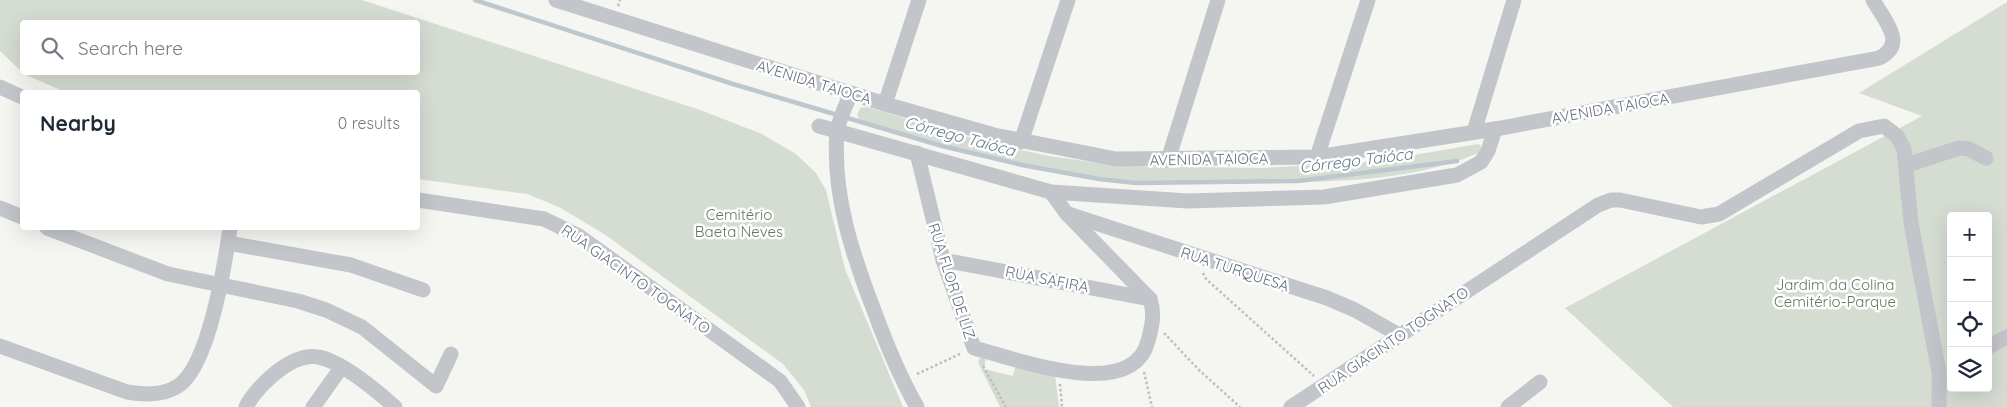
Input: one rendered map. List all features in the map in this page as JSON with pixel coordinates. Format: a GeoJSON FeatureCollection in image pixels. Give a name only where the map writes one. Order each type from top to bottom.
{"type":"FeatureCollection","features":[{"type":"Feature","properties":{"kind":"street","name":"AVENIDA TAIOCA"},"geometry":{"type":"LineString","coordinates":[[556,0],[843,113],[885,104],[1021,142],[1116,159],[1168,160],[1317,157],[1495,129],[1879,58],[1894,46],[1894,38],[1873,0]]}},
{"type":"Feature","properties":{"kind":"street"},"geometry":{"type":"LineString","coordinates":[[885,104],[918,0]]}},
{"type":"Feature","properties":{"kind":"street"},"geometry":{"type":"LineString","coordinates":[[1021,142],[1068,0]]}},
{"type":"Feature","properties":{"kind":"street"},"geometry":{"type":"LineString","coordinates":[[1168,160],[1218,0]]}},
{"type":"Feature","properties":{"kind":"street"},"geometry":{"type":"LineString","coordinates":[[1317,157],[1368,0]]}},
{"type":"Feature","properties":{"kind":"street"},"geometry":{"type":"LineString","coordinates":[[1474,132],[1514,0]]}},
{"type":"Feature","properties":{"kind":"street"},"geometry":{"type":"LineString","coordinates":[[0,87],[20,95]]}},
{"type":"Feature","properties":{"kind":"street"},"geometry":{"type":"LineString","coordinates":[[819,126],[843,113]]}},
{"type":"Feature","properties":{"kind":"street"},"geometry":{"type":"LineString","coordinates":[[843,113],[917,153],[1051,192],[1188,201],[1324,197],[1456,175],[1481,162],[1488,151],[1495,129]]}},
{"type":"Feature","properties":{"kind":"street"},"geometry":{"type":"LineString","coordinates":[[843,113],[837,162],[847,234],[856,265],[902,380],[917,407]]}},
{"type":"Feature","properties":{"kind":"street","name":"RUA GIACINTO TOGNATO"},"geometry":{"type":"LineString","coordinates":[[1291,407],[1598,205],[1611,200],[1620,200],[1701,217],[1719,214],[1859,131],[1884,126],[1897,136],[1904,149],[1915,248],[1945,370],[1939,407]]}},
{"type":"Feature","properties":{"kind":"street"},"geometry":{"type":"LineString","coordinates":[[1906,166],[1959,148],[1969,149],[1986,158]]}},
{"type":"Feature","properties":{"kind":"street","name":"RUA FLOR DE LIZ"},"geometry":{"type":"LineString","coordinates":[[917,153],[943,260],[974,348],[1082,374],[1102,374],[1118,370],[1140,356]]}},
{"type":"Feature","properties":{"kind":"street"},"geometry":{"type":"LineString","coordinates":[[1051,192],[1067,214],[1150,299],[1153,308],[1153,321],[1147,345],[1140,356]]}},
{"type":"Feature","properties":{"kind":"street","name":"RUA GIACINTO TOGNATO"},"geometry":{"type":"LineString","coordinates":[[420,200],[529,216],[562,227],[584,240],[780,381],[798,407]]}},
{"type":"Feature","properties":{"kind":"street"},"geometry":{"type":"LineString","coordinates":[[0,208],[20,216]]}},
{"type":"Feature","properties":{"kind":"street","name":"RUA TURQUESA"},"geometry":{"type":"LineString","coordinates":[[1067,214],[1327,298],[1355,310],[1399,336]]}},
{"type":"Feature","properties":{"kind":"street"},"geometry":{"type":"LineString","coordinates":[[52,230],[168,274],[219,287],[298,301],[345,318],[362,327],[436,386],[451,354]]}},
{"type":"Feature","properties":{"kind":"street"},"geometry":{"type":"LineString","coordinates":[[0,348],[126,392],[143,395],[160,393],[179,385],[193,370],[202,354],[219,287],[230,230]]}},
{"type":"Feature","properties":{"kind":"street"},"geometry":{"type":"LineString","coordinates":[[228,243],[351,265],[423,290]]}},
{"type":"Feature","properties":{"kind":"street","name":"RUA SAFIRA"},"geometry":{"type":"LineString","coordinates":[[943,260],[1150,299]]}},
{"type":"Feature","properties":{"kind":"street"},"geometry":{"type":"LineString","coordinates":[[1992,345],[2007,337]]}},
{"type":"Feature","properties":{"kind":"street"},"geometry":{"type":"LineString","coordinates":[[246,407],[263,385],[287,364],[318,357],[341,368],[379,392],[395,407]]}},
{"type":"Feature","properties":{"kind":"street"},"geometry":{"type":"LineString","coordinates":[[313,407],[341,368]]}},
{"type":"Feature","properties":{"kind":"street"},"geometry":{"type":"LineString","coordinates":[[1508,407],[1540,382]]}},
{"type":"Feature","properties":{"kind":"path"},"geometry":{"type":"LineString","coordinates":[[1194,255],[1206,279],[1324,386]]}},
{"type":"Feature","properties":{"kind":"path"},"geometry":{"type":"LineString","coordinates":[[1153,321],[1198,370],[1240,407]]}},
{"type":"Feature","properties":{"kind":"path"},"geometry":{"type":"LineString","coordinates":[[902,380],[974,348],[1006,407]]}},
{"type":"Feature","properties":{"kind":"path"},"geometry":{"type":"LineString","coordinates":[[1140,356],[1152,407]]}},
{"type":"Feature","properties":{"kind":"path"},"geometry":{"type":"LineString","coordinates":[[1060,370],[1062,407]]}},
{"type":"Feature","properties":{"kind":"green space","name":"Cemitério Baeta Neves"},"geometry":{"type":"Polygon","coordinates":[[[0,0],[362,0],[700,110],[762,134],[796,154],[816,173],[826,190],[845,269],[903,407],[811,407],[804,390],[783,364],[604,234],[559,207],[527,194],[420,179],[420,90],[60,90],[26,75],[420,75],[420,20],[20,20],[20,70],[0,51],[0,0]]]}},
{"type":"Feature","properties":{"kind":"green space","name":"Jardim da Colina Cemitério-Parque"},"geometry":{"type":"Polygon","coordinates":[[[2007,2],[2007,407],[1673,407],[1565,308],[1922,116],[1859,93],[2007,2]]]}},
{"type":"Feature","properties":{"kind":"green space"},"geometry":{"type":"Polygon","coordinates":[[[867,107],[992,144],[1049,156],[1121,166],[1263,168],[1380,161],[1481,145],[1480,152],[1437,167],[1367,179],[1192,184],[1139,182],[1086,177],[1028,167],[971,153],[859,119],[857,115],[860,108],[867,107]]]}},
{"type":"Feature","properties":{"kind":"green space"},"geometry":{"type":"Polygon","coordinates":[[[980,358],[986,358],[984,369],[1013,376],[1016,365],[1055,375],[1059,407],[1000,407],[978,362],[980,358]]]}},
{"type":"Feature","properties":{"kind":"waterway","name":"Córrego Taióca"},"geometry":{"type":"LineString","coordinates":[[475,0],[733,84],[942,146],[1022,165],[1099,179],[1136,183],[1298,181],[1457,161]]}}]}
